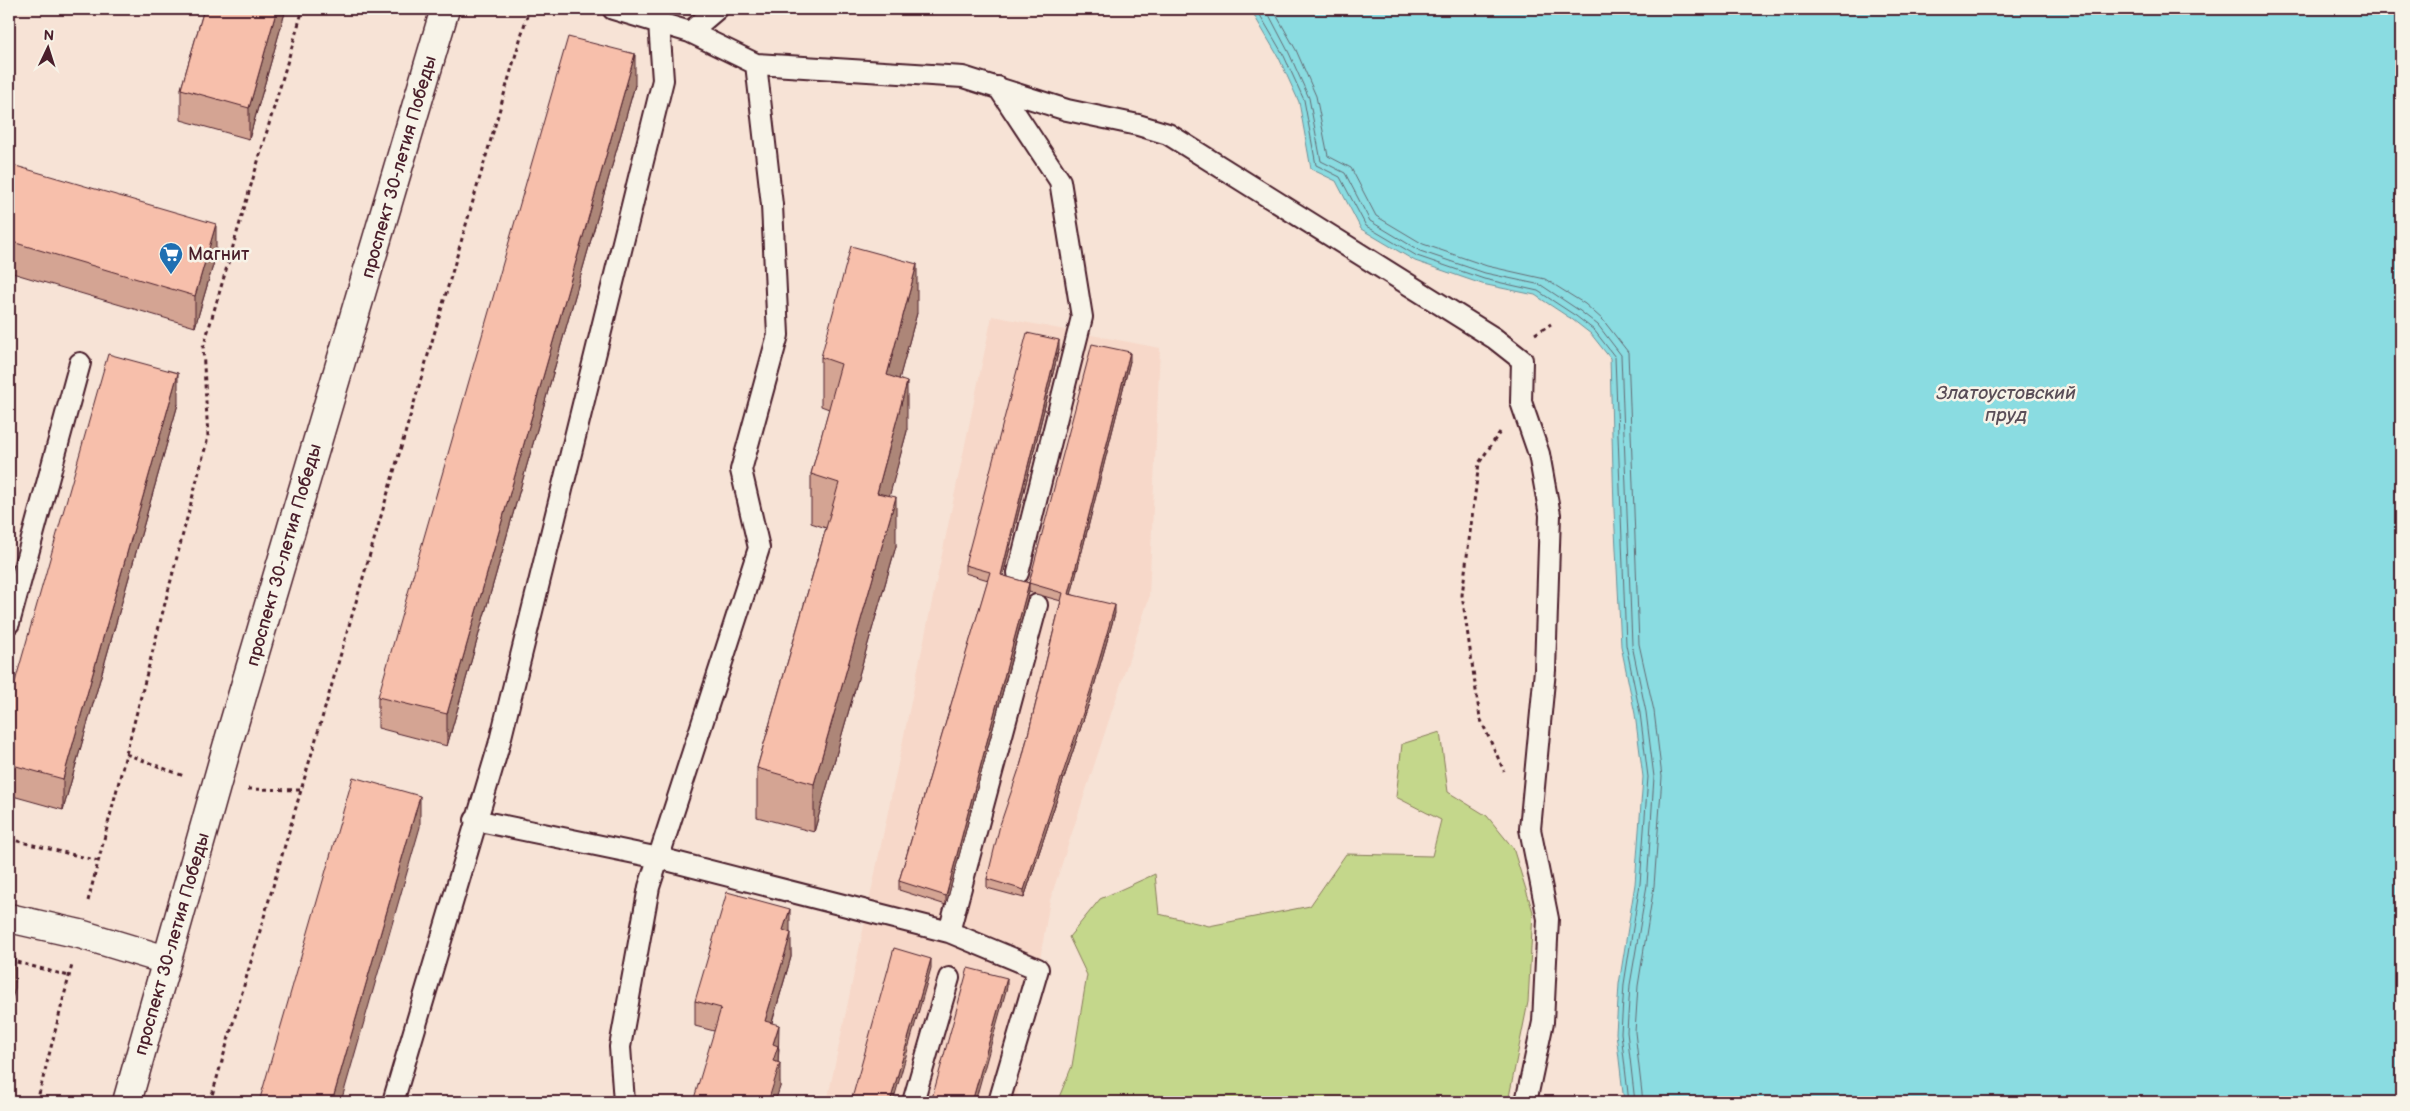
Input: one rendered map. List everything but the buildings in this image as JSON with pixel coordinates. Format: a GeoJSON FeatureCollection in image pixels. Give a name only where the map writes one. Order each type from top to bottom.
{"type":"FeatureCollection","features":[{"type":"Feature","properties":{"kind":"main road","name":"проспект 30-летия Победы"},"geometry":{"type":"LineString","coordinates":[[127,1102],[166,960],[445,9]]}},
{"type":"Feature","properties":{"kind":"main road"},"geometry":{"type":"LineString","coordinates":[[9,918],[80,934],[166,960]]}},
{"type":"Feature","properties":{"kind":"lane"},"geometry":{"type":"LineString","coordinates":[[613,9],[690,32],[756,64],[963,77],[1067,110],[1138,125],[1168,134],[1494,338],[1522,360],[1521,402],[1539,454],[1550,515],[1545,670],[1530,829],[1548,919],[1543,1022],[1526,1102]]}},
{"type":"Feature","properties":{"kind":"lane"},"geometry":{"type":"LineString","coordinates":[[690,32],[717,9]]}},
{"type":"Feature","properties":{"kind":"lane"},"geometry":{"type":"LineString","coordinates":[[392,1102],[499,745],[663,80],[659,23]]}},
{"type":"Feature","properties":{"kind":"lane"},"geometry":{"type":"LineString","coordinates":[[624,1102],[620,1047],[649,887],[759,548],[741,470],[778,335],[772,205],[756,64]]}},
{"type":"Feature","properties":{"kind":"lane"},"geometry":{"type":"LineString","coordinates":[[998,87],[1060,180],[1082,317],[1018,573]]}},
{"type":"Feature","properties":{"kind":"lane"},"geometry":{"type":"LineString","coordinates":[[9,623],[80,363]]}},
{"type":"Feature","properties":{"kind":"lane"},"geometry":{"type":"LineString","coordinates":[[949,932],[1037,605]]}},
{"type":"Feature","properties":{"kind":"lane"},"geometry":{"type":"LineString","coordinates":[[476,820],[659,858],[949,932],[1038,969],[999,1102]]}},
{"type":"Feature","properties":{"kind":"lane"},"geometry":{"type":"LineString","coordinates":[[913,1102],[949,978]]}},
{"type":"Feature","properties":{"kind":"path"},"geometry":{"type":"LineString","coordinates":[[37,1102],[208,437],[203,348],[303,9]]}},
{"type":"Feature","properties":{"kind":"path"},"geometry":{"type":"LineString","coordinates":[[210,1102],[528,9]]}},
{"type":"Feature","properties":{"kind":"path"},"geometry":{"type":"LineString","coordinates":[[1507,778],[1480,718],[1462,595],[1478,463],[1521,402]]}},
{"type":"Feature","properties":{"kind":"path"},"geometry":{"type":"LineString","coordinates":[[9,839],[99,861]]}},
{"type":"Feature","properties":{"kind":"path"},"geometry":{"type":"LineString","coordinates":[[9,960],[69,976]]}},
{"type":"Feature","properties":{"kind":"shaded area"},"geometry":{"type":"Polygon","coordinates":[[[992,316],[1160,348],[1149,598],[1050,900],[1016,1102],[827,1102],[992,316]]]}},
{"type":"Feature","properties":{"kind":"green space"},"geometry":{"type":"Polygon","coordinates":[[[1440,732],[1448,792],[1487,816],[1513,848],[1533,912],[1528,1002],[1508,1102],[1057,1102],[1072,1066],[1087,975],[1069,937],[1100,899],[1155,874],[1159,914],[1209,926],[1310,906],[1346,854],[1432,856],[1441,820],[1396,797],[1402,744],[1440,732]]]}},
{"type":"Feature","properties":{"kind":"water","name":"Златоустовский пруд"},"geometry":{"type":"Polygon","coordinates":[[[1254,9],[2401,9],[2401,1102],[1624,1102],[1616,1033],[1619,984],[1635,884],[1643,777],[1635,714],[1621,646],[1614,510],[1610,358],[1591,334],[1535,295],[1482,284],[1415,261],[1361,229],[1336,181],[1311,169],[1299,102],[1279,58],[1255,17],[1254,9]]]}},
{"type":"Feature","properties":{"kind":"place","name":"Магнит"},"geometry":{"type":"Point","coordinates":[171,275]}}]}
